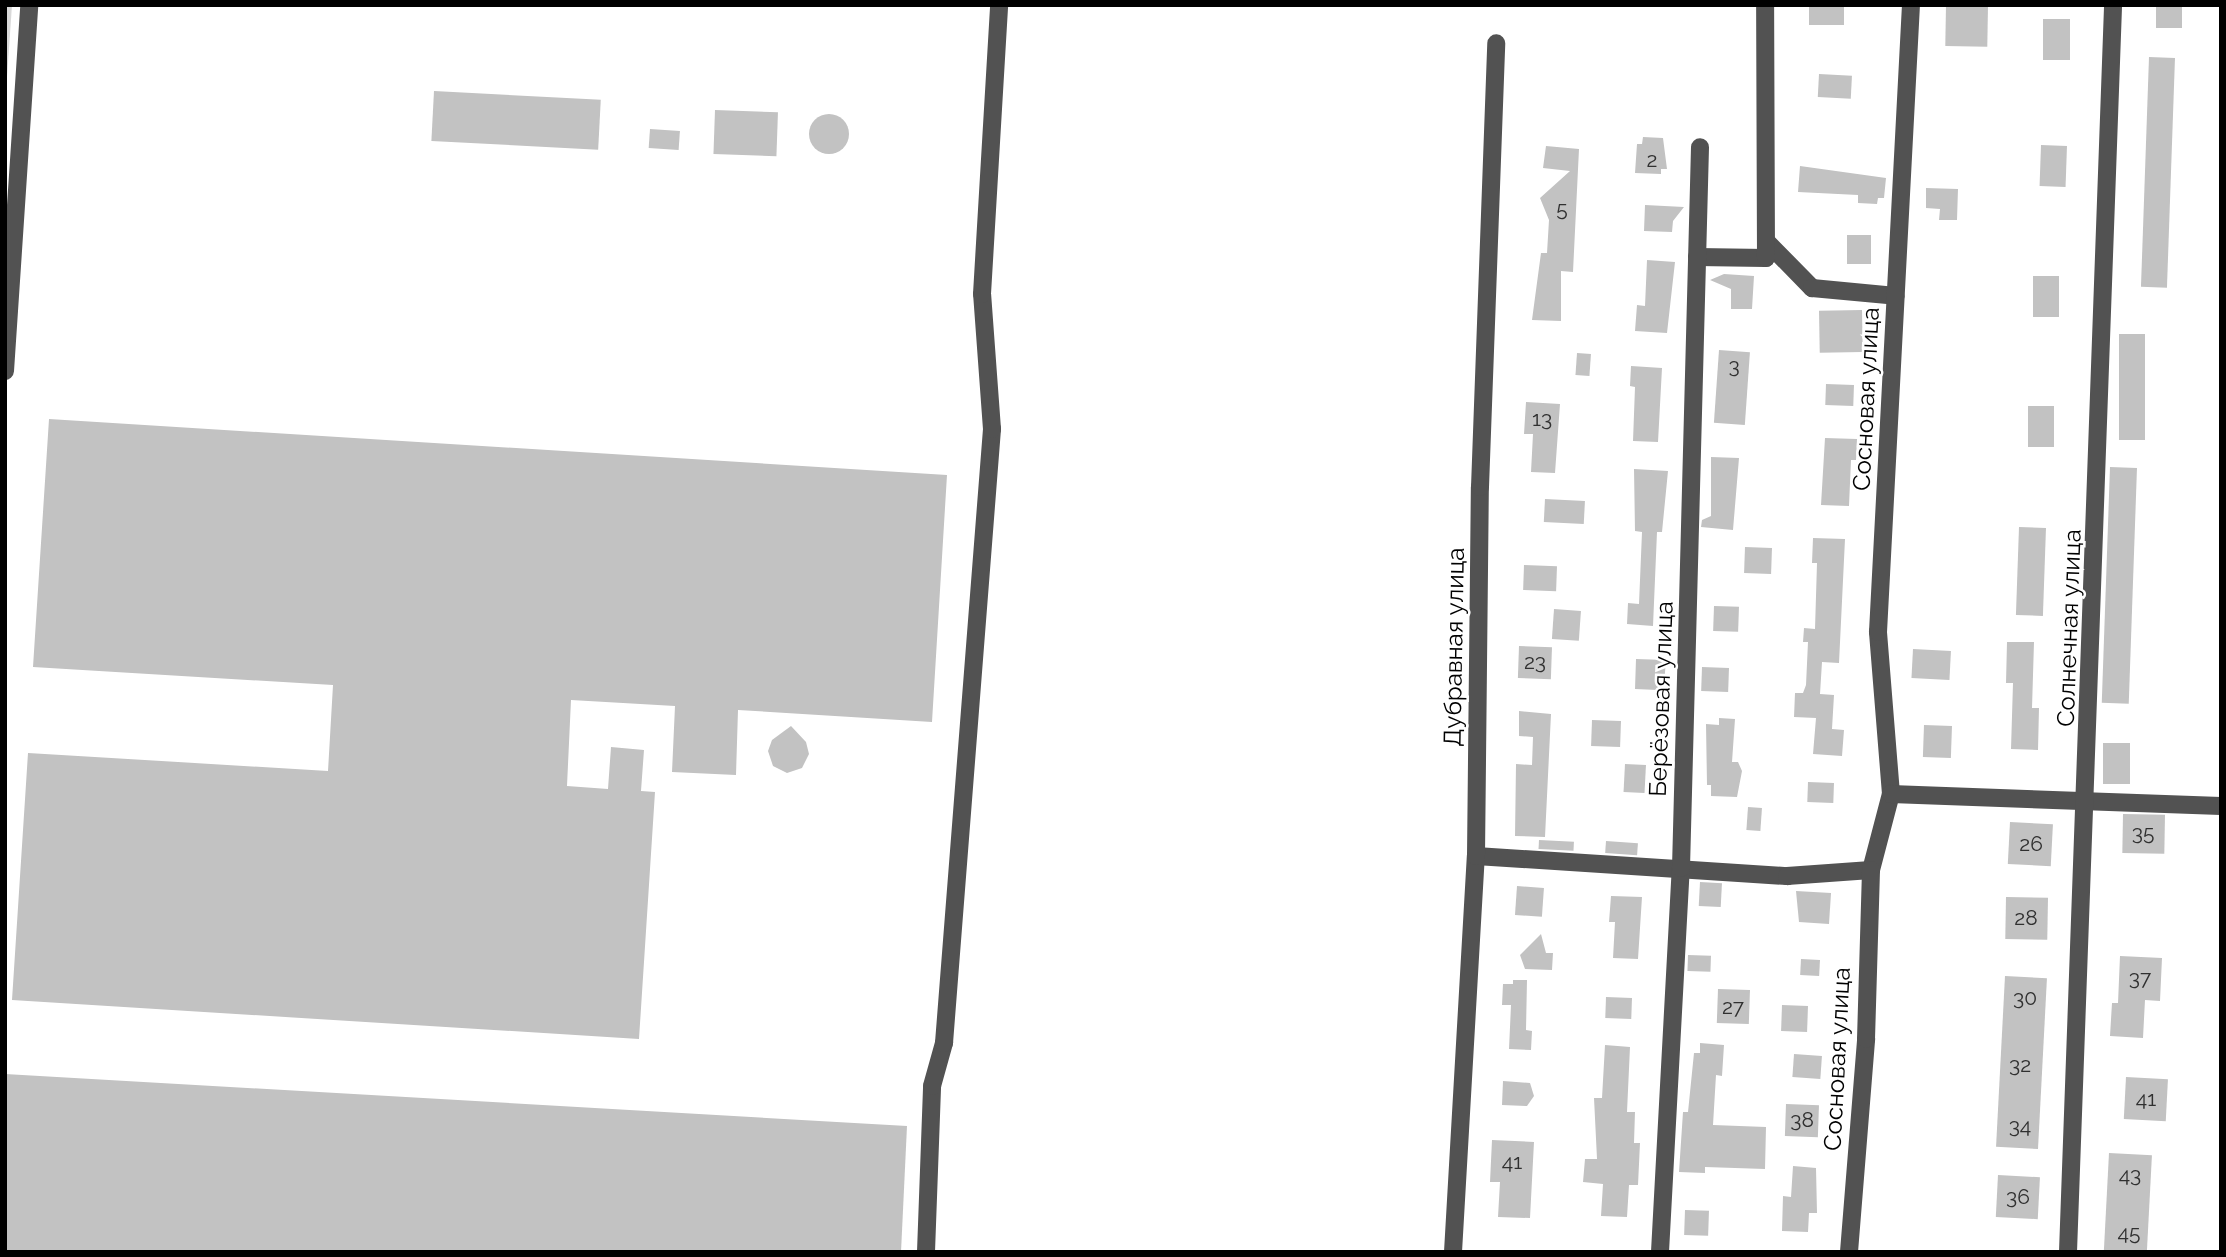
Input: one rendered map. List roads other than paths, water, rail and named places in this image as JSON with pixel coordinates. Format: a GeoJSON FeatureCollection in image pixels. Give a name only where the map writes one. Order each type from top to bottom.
{"type":"FeatureCollection","features":[{"type":"Feature","properties":{"kind":"street"},"geometry":{"type":"LineString","coordinates":[[5,370],[29,5]]}},
{"type":"Feature","properties":{"kind":"street"},"geometry":{"type":"LineString","coordinates":[[926,1252],[932,1086],[944,1043],[992,429],[982,295],[999,5]]}},
{"type":"Feature","properties":{"kind":"street"},"geometry":{"type":"LineString","coordinates":[[1765,5],[1766,249]]}},
{"type":"Feature","properties":{"kind":"street","name":"Сосновая улица"},"geometry":{"type":"LineString","coordinates":[[1849,1252],[1866,1039],[1871,870],[1891,794],[1878,632],[1911,5]]}},
{"type":"Feature","properties":{"kind":"street","name":"Солнечная улица"},"geometry":{"type":"LineString","coordinates":[[2068,1252],[2088,801],[2113,5]]}},
{"type":"Feature","properties":{"kind":"street","name":"Дубравная улица"},"geometry":{"type":"LineString","coordinates":[[1453,1252],[1476,856],[1480,487],[1496,43]]}},
{"type":"Feature","properties":{"kind":"street","name":"Берёзовая улица"},"geometry":{"type":"LineString","coordinates":[[1660,1252],[1681,868],[1700,147]]}},
{"type":"Feature","properties":{"kind":"street"},"geometry":{"type":"LineString","coordinates":[[1697,257],[1766,249],[1812,288],[1896,296]]}},
{"type":"Feature","properties":{"kind":"street"},"geometry":{"type":"LineString","coordinates":[[1891,794],[2221,806]]}},
{"type":"Feature","properties":{"kind":"street"},"geometry":{"type":"LineString","coordinates":[[1476,856],[1787,876],[1871,870]]}}]}
